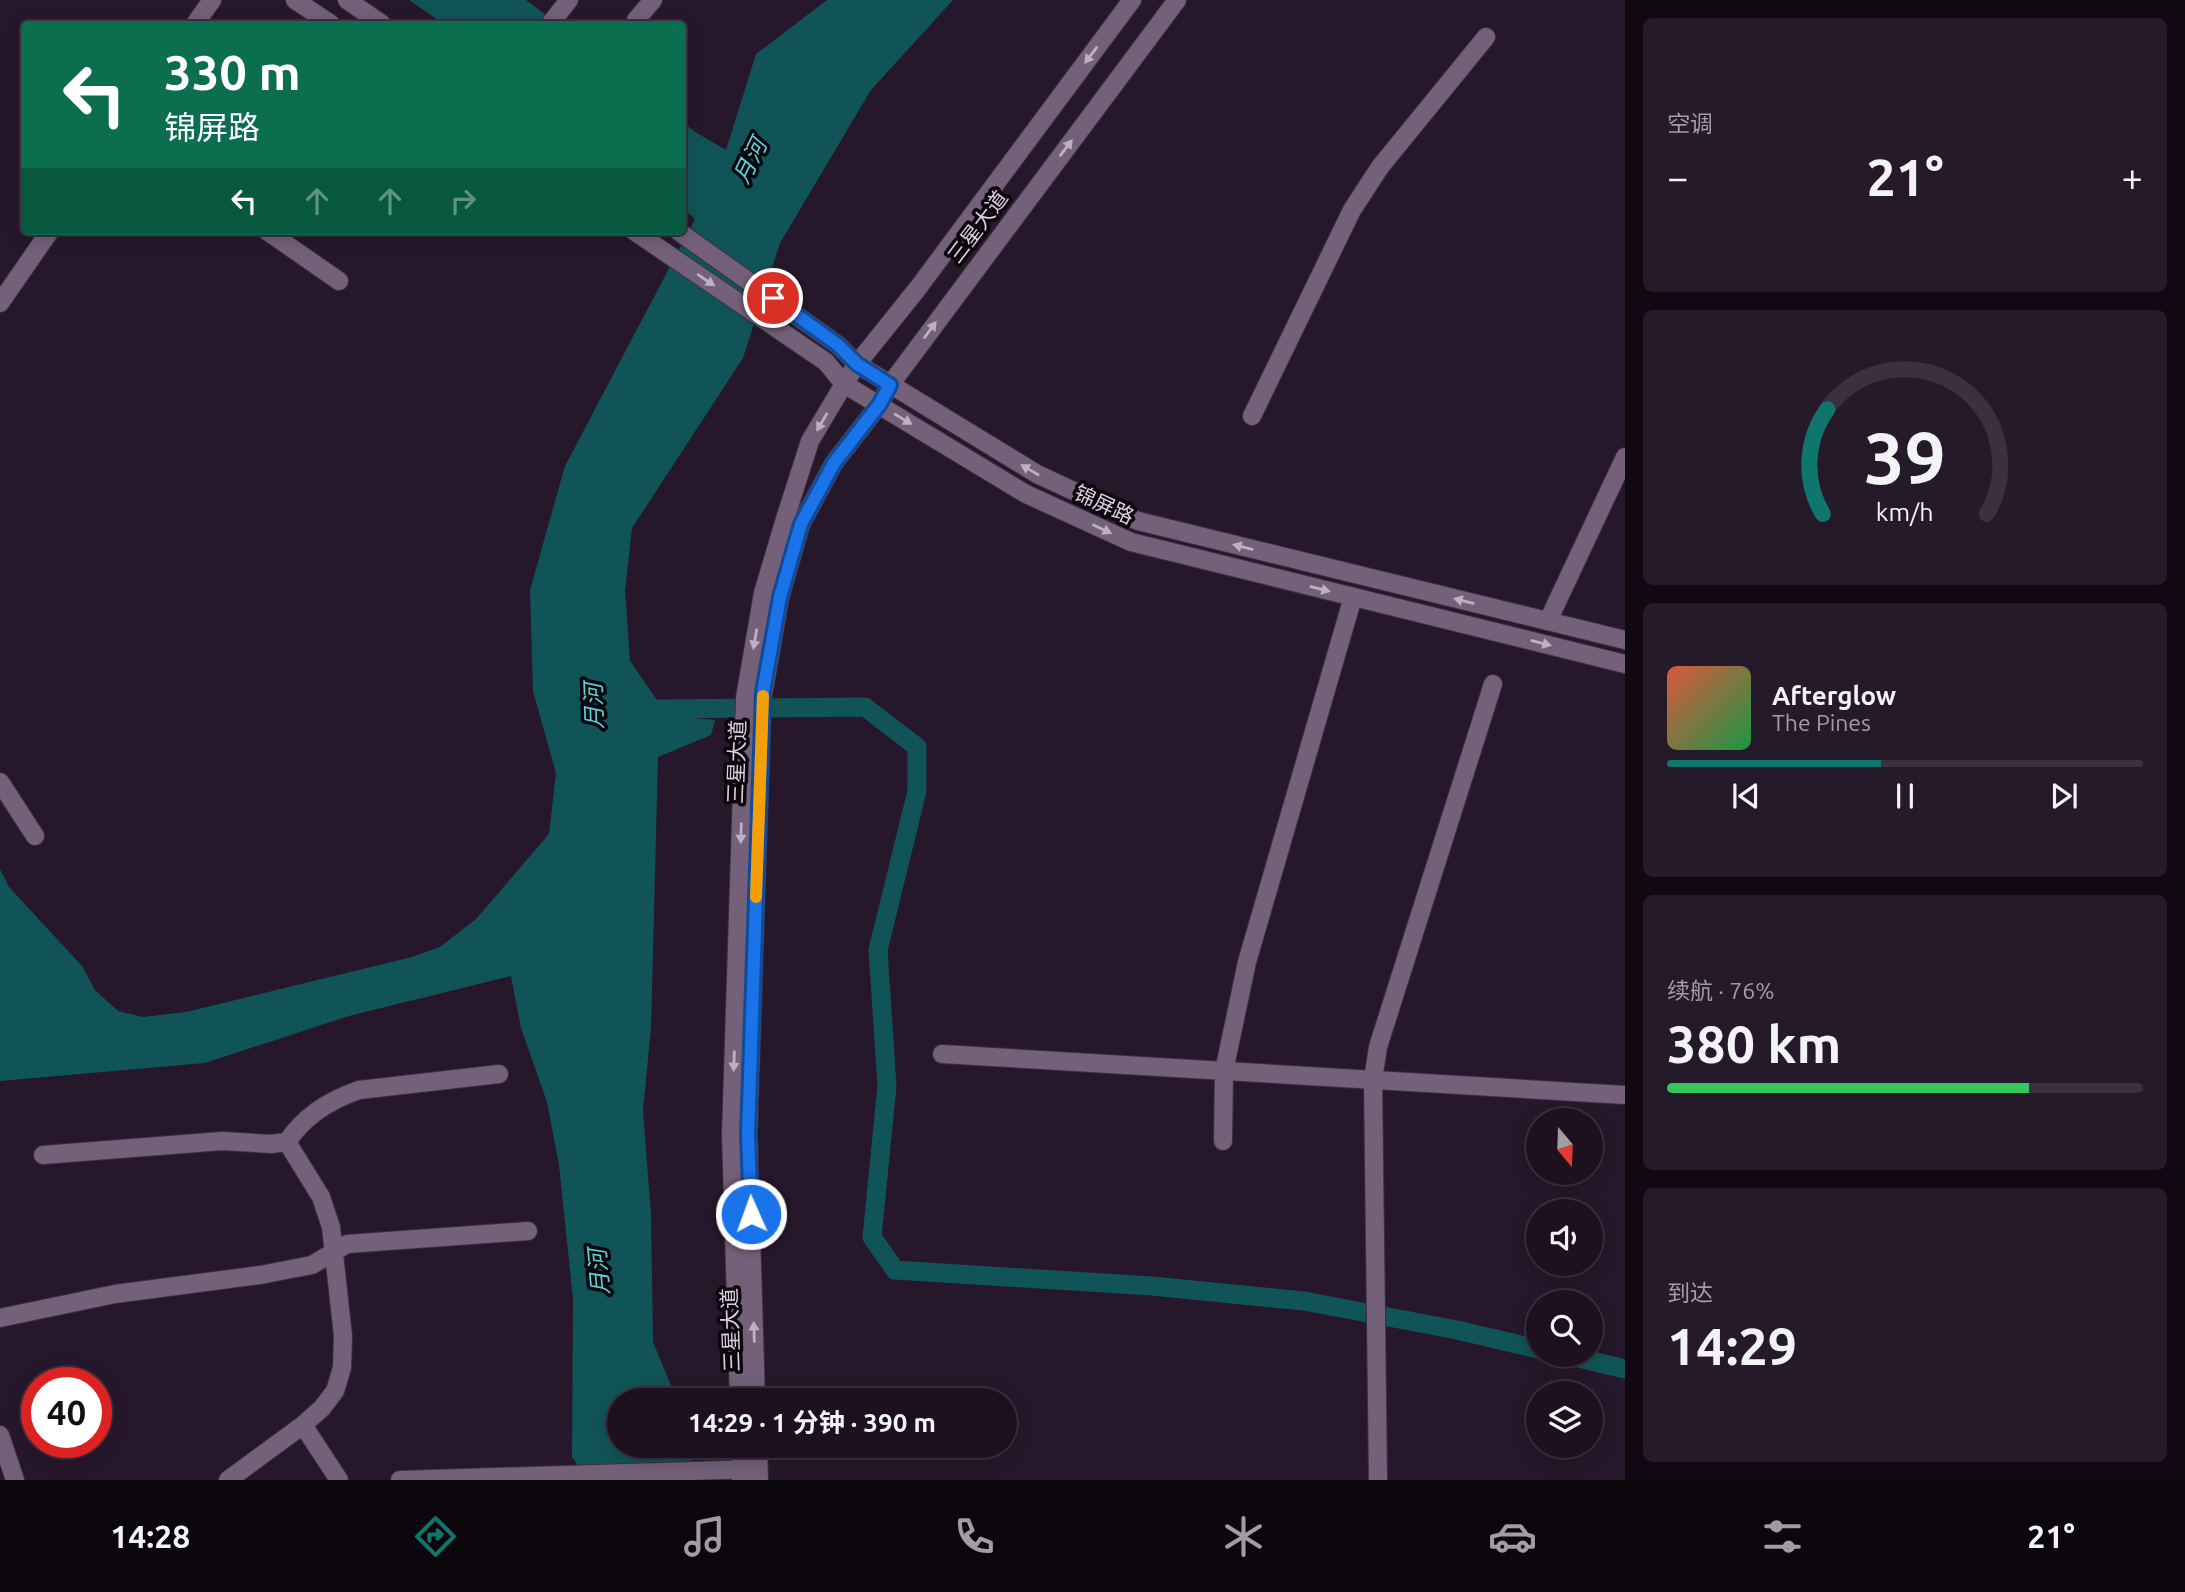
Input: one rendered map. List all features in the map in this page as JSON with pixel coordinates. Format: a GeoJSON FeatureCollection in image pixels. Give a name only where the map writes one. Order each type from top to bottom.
{"type":"FeatureCollection","features":[{"type":"Feature","properties":{"kind":"street"},"geometry":{"type":"LineString","coordinates":[[197,21],[212,0]]}},
{"type":"Feature","properties":{"kind":"street"},"geometry":{"type":"LineString","coordinates":[[295,0],[326,21]]}},
{"type":"Feature","properties":{"kind":"street"},"geometry":{"type":"LineString","coordinates":[[346,0],[378,21]]}},
{"type":"Feature","properties":{"kind":"street"},"geometry":{"type":"LineString","coordinates":[[636,20],[653,0]]}},
{"type":"Feature","properties":{"kind":"street","name":"三星大道"},"geometry":{"type":"LineString","coordinates":[[739,1388],[731,1134],[753,719],[763,593],[810,441],[844,384],[1132,0]]}},
{"type":"Feature","properties":{"kind":"street","name":"三星大道"},"geometry":{"type":"LineString","coordinates":[[755,693],[801,524],[834,463],[1177,0]]}},
{"type":"Feature","properties":{"kind":"street"},"geometry":{"type":"LineString","coordinates":[[553,21],[566,5]]}},
{"type":"Feature","properties":{"kind":"street"},"geometry":{"type":"LineString","coordinates":[[1252,416],[1352,210],[1380,167],[1486,37]]}},
{"type":"Feature","properties":{"kind":"street"},"geometry":{"type":"LineString","coordinates":[[0,303],[47,235]]}},
{"type":"Feature","properties":{"kind":"street"},"geometry":{"type":"LineString","coordinates":[[273,235],[340,281]]}},
{"type":"Feature","properties":{"kind":"street","name":"锦屏路"},"geometry":{"type":"LineString","coordinates":[[640,235],[826,362],[844,384],[1026,494],[1130,542],[1625,664]]}},
{"type":"Feature","properties":{"kind":"street","name":"锦屏路"},"geometry":{"type":"LineString","coordinates":[[684,235],[838,345],[857,364],[890,385],[1037,474],[1138,521],[1625,640]]}},
{"type":"Feature","properties":{"kind":"street"},"geometry":{"type":"LineString","coordinates":[[1548,621],[1625,457]]}},
{"type":"Feature","properties":{"kind":"street"},"geometry":{"type":"LineString","coordinates":[[1223,1141],[1224,1071],[1247,962],[1353,597]]}},
{"type":"Feature","properties":{"kind":"street"},"geometry":{"type":"LineString","coordinates":[[1378,1480],[1373,1080],[1378,1047],[1493,684]]}},
{"type":"Feature","properties":{"kind":"street","name":"三星大道"},"geometry":{"type":"LineString","coordinates":[[753,719],[748,1134],[756,1388]]}},
{"type":"Feature","properties":{"kind":"street"},"geometry":{"type":"LineString","coordinates":[[0,782],[35,835]]}},
{"type":"Feature","properties":{"kind":"street"},"geometry":{"type":"LineString","coordinates":[[942,1054],[1625,1095]]}},
{"type":"Feature","properties":{"kind":"street"},"geometry":{"type":"LineString","coordinates":[[43,1155],[222,1142],[287,1142],[321,1107],[359,1090],[499,1074]]}},
{"type":"Feature","properties":{"kind":"street"},"geometry":{"type":"LineString","coordinates":[[228,1480],[322,1408],[335,1391],[342,1368],[343,1336],[331,1227],[321,1197],[287,1142]]}},
{"type":"Feature","properties":{"kind":"street"},"geometry":{"type":"LineString","coordinates":[[0,1318],[115,1294],[260,1275],[312,1265],[347,1244],[528,1231]]}},
{"type":"Feature","properties":{"kind":"street"},"geometry":{"type":"LineString","coordinates":[[303,1425],[339,1480]]}},
{"type":"Feature","properties":{"kind":"street"},"geometry":{"type":"LineString","coordinates":[[0,1435],[15,1480]]}},
{"type":"Feature","properties":{"kind":"street"},"geometry":{"type":"LineString","coordinates":[[400,1480],[698,1471],[750,1474]]}},
{"type":"Feature","properties":{"kind":"water"},"geometry":{"type":"Polygon","coordinates":[[[409,0],[526,0],[554,21],[440,21],[409,0]]]}},
{"type":"Feature","properties":{"kind":"water","name":"月河"},"geometry":{"type":"Polygon","coordinates":[[[827,0],[953,0],[871,90],[780,243],[743,358],[632,528],[625,591],[630,661],[668,716],[715,720],[711,735],[658,757],[651,1028],[643,1111],[651,1214],[653,1342],[672,1388],[607,1388],[607,1458],[692,1458],[685,1480],[584,1480],[584,1474],[572,1457],[573,1299],[559,1165],[547,1102],[521,1028],[511,976],[349,1016],[205,1063],[0,1081],[0,869],[9,887],[82,966],[95,990],[118,1011],[143,1017],[186,1012],[412,957],[440,947],[476,919],[549,834],[556,773],[533,691],[530,590],[565,466],[695,219],[686,212],[686,124],[726,150],[756,54],[827,0]]]}},
{"type":"Feature","properties":{"kind":"waterway"},"geometry":{"type":"LineString","coordinates":[[639,705],[655,709],[865,707],[917,747],[917,791],[878,950],[887,1086],[872,1237],[895,1270],[1152,1286],[1304,1301],[1526,1346]]}},
{"type":"Feature","properties":{"kind":"waterway"},"geometry":{"type":"LineString","coordinates":[[1603,1364],[1625,1369]]}},
{"type":"Feature","properties":{"kind":"slow traffic"},"geometry":{"type":"LineString","coordinates":[[756,897],[763,696]]}},
{"type":"Feature","properties":{"kind":"route"},"geometry":{"type":"LineString","coordinates":[[751,1214],[748,1134],[763,692],[780,597],[801,524],[834,463],[879,405],[890,385],[857,364],[838,345],[773,298]]}}]}
